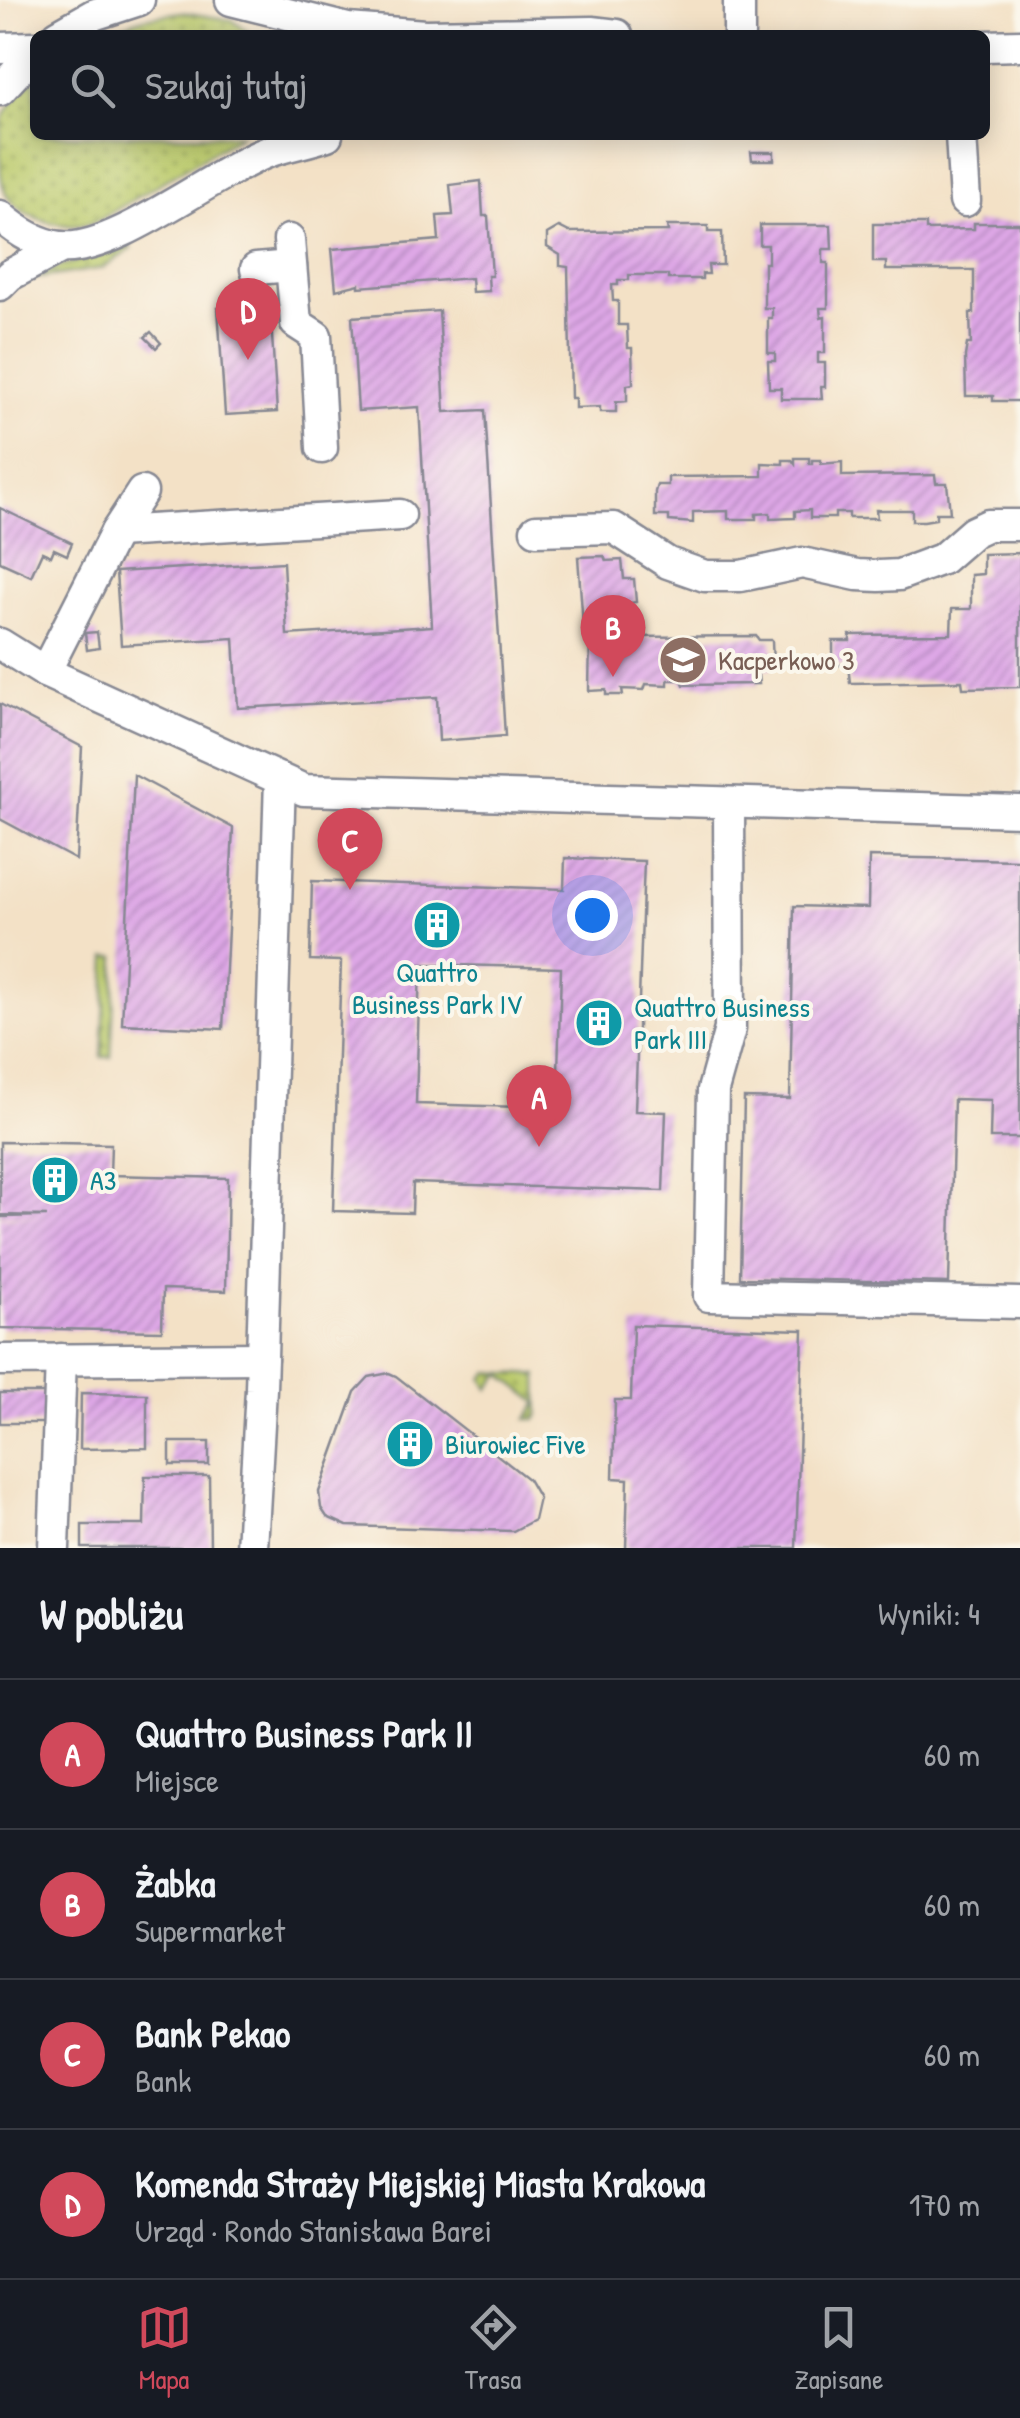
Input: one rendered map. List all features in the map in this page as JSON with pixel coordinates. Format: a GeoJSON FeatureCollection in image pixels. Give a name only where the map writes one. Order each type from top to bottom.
{"type":"FeatureCollection","features":[{"type":"Feature","properties":{"kind":"street"},"geometry":{"type":"LineString","coordinates":[[67,30],[93,15],[136,0]]}},
{"type":"Feature","properties":{"kind":"street"},"geometry":{"type":"LineString","coordinates":[[230,0],[268,30]]}},
{"type":"Feature","properties":{"kind":"street"},"geometry":{"type":"LineString","coordinates":[[230,0],[361,30]]}},
{"type":"Feature","properties":{"kind":"street"},"geometry":{"type":"LineString","coordinates":[[738,30],[739,0]]}},
{"type":"Feature","properties":{"kind":"street"},"geometry":{"type":"LineString","coordinates":[[990,46],[1020,45]]}},
{"type":"Feature","properties":{"kind":"street"},"geometry":{"type":"LineString","coordinates":[[0,48],[30,49]]}},
{"type":"Feature","properties":{"kind":"street"},"geometry":{"type":"LineString","coordinates":[[0,90],[30,55]]}},
{"type":"Feature","properties":{"kind":"street"},"geometry":{"type":"LineString","coordinates":[[961,140],[965,201]]}},
{"type":"Feature","properties":{"kind":"street"},"geometry":{"type":"LineString","coordinates":[[0,216],[36,240],[62,247],[82,246],[130,228],[272,143]]}},
{"type":"Feature","properties":{"kind":"street"},"geometry":{"type":"LineString","coordinates":[[0,285],[10,275],[62,247]]}},
{"type":"Feature","properties":{"kind":"street"},"geometry":{"type":"LineString","coordinates":[[256,268],[290,253],[296,323],[316,336],[322,448]]}},
{"type":"Feature","properties":{"kind":"street"},"geometry":{"type":"LineString","coordinates":[[46,672],[116,532],[142,492]]}},
{"type":"Feature","properties":{"kind":"street"},"geometry":{"type":"LineString","coordinates":[[116,532],[400,514]]}},
{"type":"Feature","properties":{"kind":"street"},"geometry":{"type":"LineString","coordinates":[[536,530],[614,528],[668,563],[705,576],[740,576],[802,563],[856,576],[899,576],[942,558],[973,532],[988,525],[1020,525]]}},
{"type":"Feature","properties":{"kind":"street"},"geometry":{"type":"LineString","coordinates":[[0,644],[46,672],[304,790],[1020,811]]}},
{"type":"Feature","properties":{"kind":"street"},"geometry":{"type":"LineString","coordinates":[[252,1548],[262,1358],[280,780]]}},
{"type":"Feature","properties":{"kind":"street"},"geometry":{"type":"LineString","coordinates":[[729,805],[730,1030],[714,1090],[709,1296],[1020,1303]]}},
{"type":"Feature","properties":{"kind":"street"},"geometry":{"type":"LineString","coordinates":[[0,1360],[262,1358]]}},
{"type":"Feature","properties":{"kind":"street"},"geometry":{"type":"LineString","coordinates":[[54,1548],[60,1359]]}},
{"type":"Feature","properties":{"kind":"green space"},"geometry":{"type":"Polygon","coordinates":[[[181,12],[232,20],[245,30],[109,30],[144,18],[181,12]]]}},
{"type":"Feature","properties":{"kind":"green space"},"geometry":{"type":"Polygon","coordinates":[[[30,83],[30,140],[233,140],[99,220],[79,225],[53,223],[21,210],[3,188],[2,121],[30,83]]]}},
{"type":"Feature","properties":{"kind":"green space"},"geometry":{"type":"Polygon","coordinates":[[[129,246],[131,249],[103,268],[32,279],[58,267],[129,246]]]}},
{"type":"Feature","properties":{"kind":"green space"},"geometry":{"type":"Polygon","coordinates":[[[107,957],[116,957],[111,1057],[102,1057],[107,957]]]}},
{"type":"Feature","properties":{"kind":"green space"},"geometry":{"type":"Polygon","coordinates":[[[489,1372],[538,1375],[539,1415],[536,1419],[527,1419],[538,1403],[501,1374],[489,1389],[483,1379],[489,1372]]]}},
{"type":"Feature","properties":{"kind":"building"},"geometry":{"type":"Polygon","coordinates":[[[751,152],[774,152],[774,160],[752,160],[751,152]]]}},
{"type":"Feature","properties":{"kind":"building"},"geometry":{"type":"Polygon","coordinates":[[[481,181],[483,216],[488,216],[492,276],[488,276],[489,291],[472,292],[471,278],[359,284],[336,290],[332,249],[439,240],[437,216],[453,215],[450,185],[481,181]]]}},
{"type":"Feature","properties":{"kind":"building"},"geometry":{"type":"Polygon","coordinates":[[[974,223],[1020,223],[1020,401],[966,396],[965,356],[967,344],[971,344],[974,270],[886,270],[886,262],[873,262],[873,224],[926,224],[926,230],[974,229],[974,223]]]}},
{"type":"Feature","properties":{"kind":"building"},"geometry":{"type":"Polygon","coordinates":[[[760,225],[831,225],[832,249],[823,249],[823,263],[828,263],[828,308],[820,308],[821,318],[825,317],[825,353],[818,353],[818,363],[825,363],[822,399],[781,399],[781,388],[769,388],[768,361],[775,361],[775,353],[768,353],[768,318],[772,318],[772,308],[764,308],[768,245],[760,245],[760,225]]]}},
{"type":"Feature","properties":{"kind":"building"},"geometry":{"type":"Polygon","coordinates":[[[667,226],[708,226],[708,232],[722,232],[723,265],[708,265],[709,274],[702,274],[702,279],[629,275],[629,280],[618,280],[618,285],[612,285],[613,301],[618,301],[618,325],[627,325],[628,348],[632,348],[633,384],[627,385],[627,401],[616,402],[616,412],[600,412],[600,407],[575,408],[575,398],[571,398],[568,267],[560,266],[560,255],[547,247],[547,234],[559,227],[569,232],[668,231],[667,226]]]}},
{"type":"Feature","properties":{"kind":"building"},"geometry":{"type":"Polygon","coordinates":[[[270,305],[277,412],[225,415],[218,308],[270,305]]]}},
{"type":"Feature","properties":{"kind":"building"},"geometry":{"type":"Polygon","coordinates":[[[439,311],[445,412],[485,410],[505,736],[439,741],[437,697],[238,708],[234,638],[121,645],[116,572],[283,562],[287,635],[432,626],[419,407],[358,411],[352,317],[439,311]]]}},
{"type":"Feature","properties":{"kind":"building"},"geometry":{"type":"Polygon","coordinates":[[[151,332],[161,343],[156,348],[145,337],[151,332]]]}},
{"type":"Feature","properties":{"kind":"building"},"geometry":{"type":"Polygon","coordinates":[[[795,458],[809,458],[809,464],[812,460],[821,460],[821,464],[842,462],[842,476],[935,475],[936,483],[947,483],[950,513],[936,513],[936,519],[924,521],[912,521],[912,510],[876,510],[877,518],[849,518],[849,513],[835,513],[835,518],[810,518],[810,510],[795,511],[795,518],[770,519],[770,513],[756,514],[756,519],[728,519],[728,511],[693,512],[693,523],[655,516],[657,485],[668,485],[668,477],[762,476],[762,463],[783,464],[783,460],[792,460],[795,464],[795,458]]]}},
{"type":"Feature","properties":{"kind":"building"},"geometry":{"type":"Polygon","coordinates":[[[0,508],[72,543],[67,555],[54,549],[51,556],[42,552],[31,576],[0,562],[0,508]]]}},
{"type":"Feature","properties":{"kind":"building"},"geometry":{"type":"Polygon","coordinates":[[[1020,553],[1020,687],[963,688],[962,681],[850,683],[848,665],[833,665],[833,641],[850,641],[850,635],[951,634],[952,609],[971,609],[971,575],[983,574],[983,554],[1020,553]]]}},
{"type":"Feature","properties":{"kind":"building"},"geometry":{"type":"Polygon","coordinates":[[[604,556],[606,561],[622,560],[624,579],[634,579],[636,602],[630,603],[631,637],[756,636],[759,640],[772,640],[773,668],[757,668],[759,684],[684,685],[682,680],[668,680],[668,685],[646,684],[644,690],[622,689],[623,695],[589,691],[590,639],[584,639],[578,557],[604,556]]]}},
{"type":"Feature","properties":{"kind":"building"},"geometry":{"type":"Polygon","coordinates":[[[97,632],[99,648],[87,650],[85,633],[97,632]]]}},
{"type":"Feature","properties":{"kind":"building"},"geometry":{"type":"Polygon","coordinates":[[[0,704],[82,747],[76,860],[0,819],[0,704]]]}},
{"type":"Feature","properties":{"kind":"building"},"geometry":{"type":"Polygon","coordinates":[[[134,775],[233,828],[223,1029],[122,1024],[134,775]]]}},
{"type":"Feature","properties":{"kind":"building"},"geometry":{"type":"Polygon","coordinates":[[[869,857],[1020,860],[1020,1138],[990,1138],[991,1100],[954,1099],[949,1283],[740,1278],[744,1098],[790,1099],[794,906],[868,908],[869,857]]]}},
{"type":"Feature","properties":{"kind":"building"},"geometry":{"type":"Polygon","coordinates":[[[565,858],[644,861],[635,1111],[666,1112],[663,1191],[413,1183],[412,1213],[333,1211],[341,961],[310,960],[312,881],[564,889],[565,858]],[[420,964],[416,1104],[557,1108],[561,968],[420,964]]]}},
{"type":"Feature","properties":{"kind":"building"},"geometry":{"type":"Polygon","coordinates":[[[0,1142],[111,1144],[110,1175],[228,1178],[226,1291],[163,1289],[162,1331],[0,1328],[0,1217],[47,1216],[0,1215],[0,1142]]]}},
{"type":"Feature","properties":{"kind":"building"},"geometry":{"type":"Polygon","coordinates":[[[633,1325],[803,1330],[796,1548],[626,1548],[628,1479],[613,1478],[615,1400],[631,1400],[633,1325]]]}},
{"type":"Feature","properties":{"kind":"building","name":"Biurowiec Five"},"geometry":{"type":"Polygon","coordinates":[[[389,1373],[528,1479],[539,1498],[534,1520],[513,1531],[347,1526],[327,1517],[319,1492],[355,1392],[369,1377],[389,1373]]]}},
{"type":"Feature","properties":{"kind":"building"},"geometry":{"type":"Polygon","coordinates":[[[0,1393],[46,1393],[46,1423],[0,1423],[0,1393]]]}},
{"type":"Feature","properties":{"kind":"building"},"geometry":{"type":"Polygon","coordinates":[[[81,1393],[147,1394],[147,1448],[80,1449],[81,1393]]]}},
{"type":"Feature","properties":{"kind":"building"},"geometry":{"type":"Polygon","coordinates":[[[170,1442],[209,1442],[209,1465],[170,1465],[170,1442]]]}},
{"type":"Feature","properties":{"kind":"building"},"geometry":{"type":"Polygon","coordinates":[[[145,1476],[209,1476],[210,1548],[82,1548],[82,1525],[144,1525],[145,1476]]]}},
{"type":"Feature","properties":{"kind":"place","name":"Komenda Straży Miejskiej Miasta Krakowa"},"geometry":{"type":"Point","coordinates":[248,360]}},
{"type":"Feature","properties":{"kind":"place","name":"Kacperkowo 3"},"geometry":{"type":"Point","coordinates":[683,660]}},
{"type":"Feature","properties":{"kind":"place","name":"Żabka"},"geometry":{"type":"Point","coordinates":[613,677]}},
{"type":"Feature","properties":{"kind":"place","name":"Bank Pekao"},"geometry":{"type":"Point","coordinates":[350,890]}},
{"type":"Feature","properties":{"kind":"place","name":"Quattro Business Park IV"},"geometry":{"type":"Point","coordinates":[437,925]}},
{"type":"Feature","properties":{"kind":"place","name":"Quattro Business Park III"},"geometry":{"type":"Point","coordinates":[599,1023]}},
{"type":"Feature","properties":{"kind":"place","name":"Quattro Business Park II"},"geometry":{"type":"Point","coordinates":[539,1147]}},
{"type":"Feature","properties":{"kind":"place","name":"A3"},"geometry":{"type":"Point","coordinates":[55,1180]}},
{"type":"Feature","properties":{"kind":"place","name":"Biurowiec Five"},"geometry":{"type":"Point","coordinates":[410,1444]}}]}
